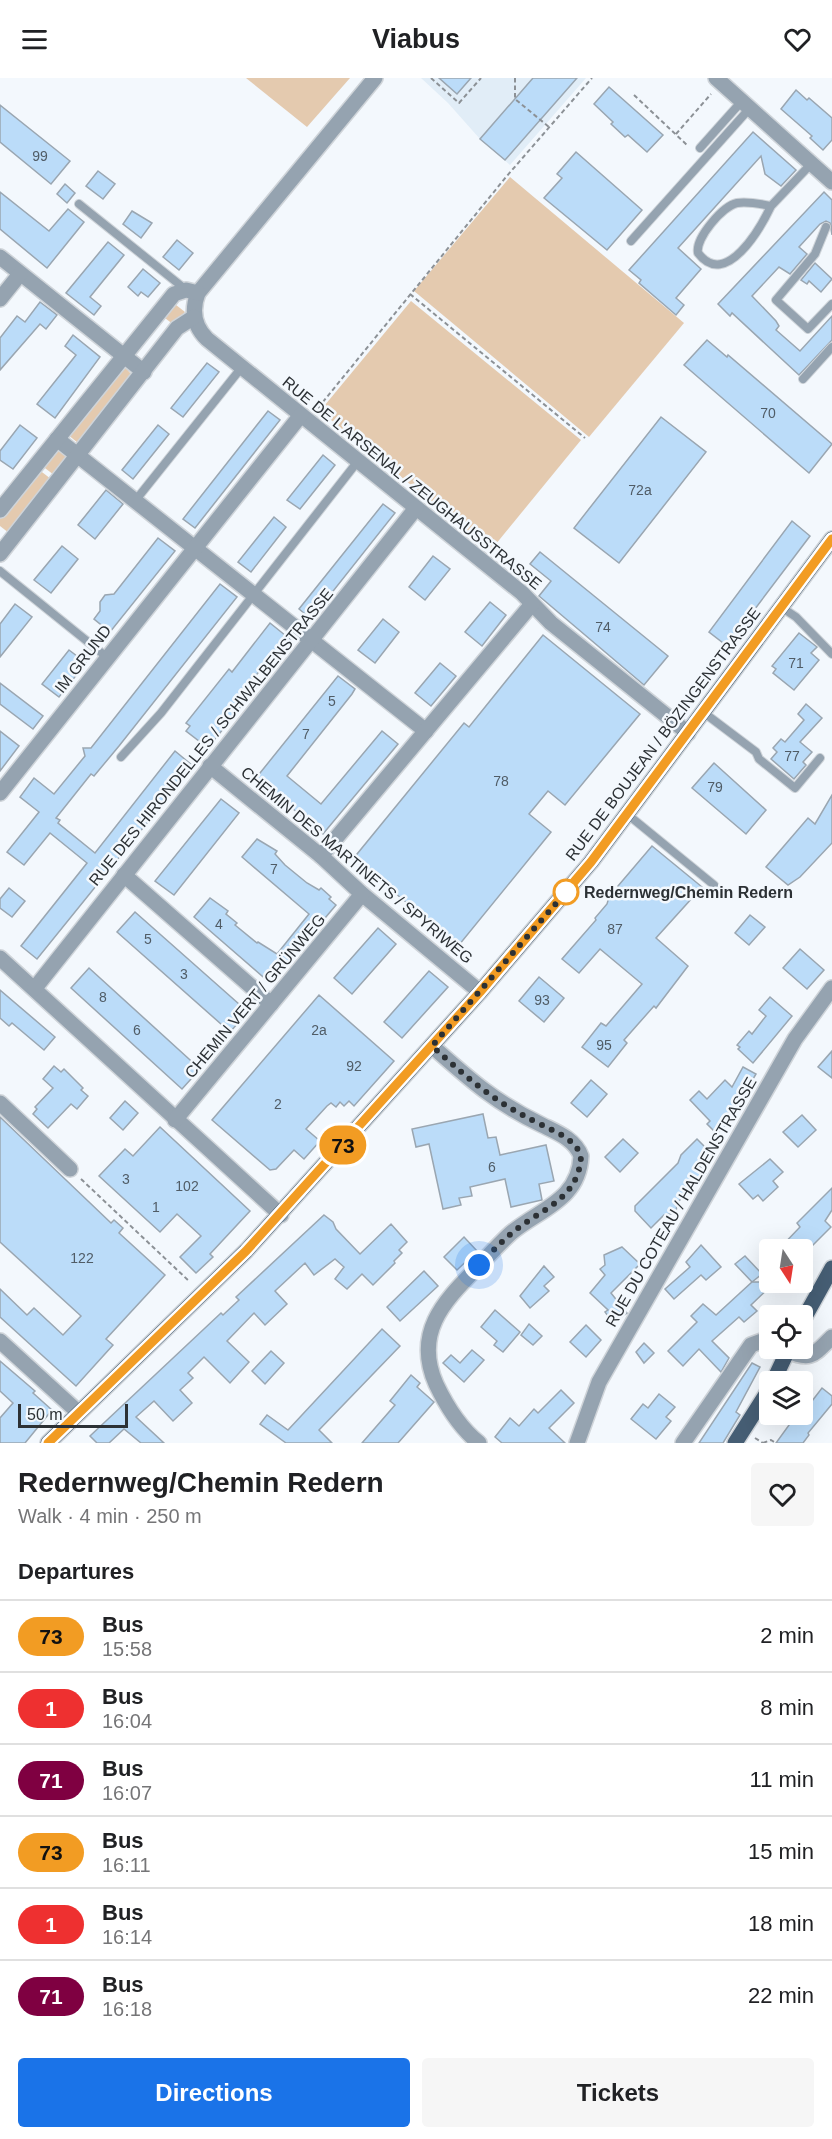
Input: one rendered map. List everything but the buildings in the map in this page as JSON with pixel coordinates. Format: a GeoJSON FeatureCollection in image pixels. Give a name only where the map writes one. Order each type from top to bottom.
{"type":"FeatureCollection","features":[{"type":"Feature","properties":{"kind":"main road","name":"RUE DE BOUJEAN / BÖZINGENSTRASSE"},"geometry":{"type":"LineString","coordinates":[[48,1443],[281,1215],[480,992],[591,862],[832,539]]}},
{"type":"Feature","properties":{"kind":"main road"},"geometry":{"type":"LineString","coordinates":[[811,1305],[832,1268]]}},
{"type":"Feature","properties":{"kind":"main road"},"geometry":{"type":"LineString","coordinates":[[735,1443],[759,1405]]}},
{"type":"Feature","properties":{"kind":"street"},"geometry":{"type":"LineString","coordinates":[[0,510],[174,294],[192,292],[375,78]]}},
{"type":"Feature","properties":{"kind":"street"},"geometry":{"type":"LineString","coordinates":[[723,83],[832,182]]}},
{"type":"Feature","properties":{"kind":"street"},"geometry":{"type":"LineString","coordinates":[[0,257],[144,372]]}},
{"type":"Feature","properties":{"kind":"street"},"geometry":{"type":"LineString","coordinates":[[0,299],[20,274]]}},
{"type":"Feature","properties":{"kind":"street"},"geometry":{"type":"LineString","coordinates":[[0,554],[177,328],[194,317],[192,292]]}},
{"type":"Feature","properties":{"kind":"street","name":"RUE DE L'ARSENAL / ZEUGHAUSSTRASSE"},"geometry":{"type":"LineString","coordinates":[[194,317],[199,330],[242,367],[307,414],[358,461],[532,604],[551,623],[687,733]]}},
{"type":"Feature","properties":{"kind":"street","name":"IM GRUND"},"geometry":{"type":"LineString","coordinates":[[0,793],[195,548],[307,414]]}},
{"type":"Feature","properties":{"kind":"street"},"geometry":{"type":"LineString","coordinates":[[57,439],[426,731]]}},
{"type":"Feature","properties":{"kind":"street","name":"RUE DES HIRONDELLES / SCHWALBENSTRASSE"},"geometry":{"type":"LineString","coordinates":[[34,988],[416,508]]}},
{"type":"Feature","properties":{"kind":"street"},"geometry":{"type":"LineString","coordinates":[[321,856],[532,604]]}},
{"type":"Feature","properties":{"kind":"street","name":"CHEMIN DES MARTINETS / SPYRIWEG"},"geometry":{"type":"LineString","coordinates":[[210,766],[321,856],[362,894],[480,992]]}},
{"type":"Feature","properties":{"kind":"street"},"geometry":{"type":"LineString","coordinates":[[124,875],[271,1004]]}},
{"type":"Feature","properties":{"kind":"street","name":"CHEMIN VERT / GRÜNWEG"},"geometry":{"type":"LineString","coordinates":[[175,1120],[362,894]]}},
{"type":"Feature","properties":{"kind":"street"},"geometry":{"type":"LineString","coordinates":[[0,958],[281,1215]]}},
{"type":"Feature","properties":{"kind":"street","name":"RUE DU COTEAU / HALDENSTRASSE"},"geometry":{"type":"LineString","coordinates":[[577,1443],[599,1382],[795,1039],[832,988]]}},
{"type":"Feature","properties":{"kind":"street"},"geometry":{"type":"LineString","coordinates":[[432,1046],[481,1090],[511,1110],[573,1142],[581,1156],[577,1176],[562,1198],[512,1233],[447,1297],[431,1332],[427,1355],[430,1371],[450,1411],[478,1443]]}},
{"type":"Feature","properties":{"kind":"street"},"geometry":{"type":"LineString","coordinates":[[0,1103],[70,1169]]}},
{"type":"Feature","properties":{"kind":"street"},"geometry":{"type":"LineString","coordinates":[[813,1353],[832,1337]]}},
{"type":"Feature","properties":{"kind":"street"},"geometry":{"type":"LineString","coordinates":[[0,1341],[79,1413]]}},
{"type":"Feature","properties":{"kind":"street"},"geometry":{"type":"LineString","coordinates":[[683,1443],[751,1345],[759,1342]]}},
{"type":"Feature","properties":{"kind":"lane"},"geometry":{"type":"LineString","coordinates":[[700,148],[746,105]]}},
{"type":"Feature","properties":{"kind":"lane"},"geometry":{"type":"LineString","coordinates":[[631,241],[704,160],[746,105]]}},
{"type":"Feature","properties":{"kind":"lane"},"geometry":{"type":"LineString","coordinates":[[771,206],[746,202],[728,206],[699,239],[698,253],[710,262],[723,263],[732,259],[752,240],[771,206],[812,163]]}},
{"type":"Feature","properties":{"kind":"lane"},"geometry":{"type":"LineString","coordinates":[[79,204],[192,292]]}},
{"type":"Feature","properties":{"kind":"lane"},"geometry":{"type":"LineString","coordinates":[[826,227],[815,254],[776,300],[808,329],[832,304]]}},
{"type":"Feature","properties":{"kind":"lane"},"geometry":{"type":"LineString","coordinates":[[804,380],[832,347]]}},
{"type":"Feature","properties":{"kind":"lane"},"geometry":{"type":"LineString","coordinates":[[135,501],[242,367]]}},
{"type":"Feature","properties":{"kind":"lane"},"geometry":{"type":"LineString","coordinates":[[121,758],[161,713],[358,461]]}},
{"type":"Feature","properties":{"kind":"lane"},"geometry":{"type":"LineString","coordinates":[[0,571],[108,658]]}},
{"type":"Feature","properties":{"kind":"lane"},"geometry":{"type":"LineString","coordinates":[[781,607],[795,617],[832,654]]}},
{"type":"Feature","properties":{"kind":"lane"},"geometry":{"type":"LineString","coordinates":[[703,712],[756,752],[759,759],[795,788],[820,758]]}},
{"type":"Feature","properties":{"kind":"lane"},"geometry":{"type":"LineString","coordinates":[[627,814],[714,885]]}},
{"type":"Feature","properties":{"kind":"path"},"geometry":{"type":"LineString","coordinates":[[431,78],[459,103],[481,78]]}},
{"type":"Feature","properties":{"kind":"path"},"geometry":{"type":"LineString","coordinates":[[515,78],[515,99],[549,127]]}},
{"type":"Feature","properties":{"kind":"path"},"geometry":{"type":"LineString","coordinates":[[307,414],[592,78]]}},
{"type":"Feature","properties":{"kind":"path"},"geometry":{"type":"LineString","coordinates":[[676,134],[723,83]]}},
{"type":"Feature","properties":{"kind":"path"},"geometry":{"type":"LineString","coordinates":[[634,95],[704,160]]}},
{"type":"Feature","properties":{"kind":"path"},"geometry":{"type":"LineString","coordinates":[[410,294],[585,438]]}},
{"type":"Feature","properties":{"kind":"path"},"geometry":{"type":"LineString","coordinates":[[70,1169],[193,1284]]}},
{"type":"Feature","properties":{"kind":"path"},"geometry":{"type":"LineString","coordinates":[[751,1436],[763,1443],[771,1440],[776,1443]]}},
{"type":"Feature","properties":{"kind":"shaded area"},"geometry":{"type":"Polygon","coordinates":[[[246,78],[350,78],[307,127],[246,78]]]}},
{"type":"Feature","properties":{"kind":"shaded area"},"geometry":{"type":"Polygon","coordinates":[[[421,78],[586,78],[510,165],[480,139],[448,103],[421,78]]]}},
{"type":"Feature","properties":{"kind":"shaded area"},"geometry":{"type":"Polygon","coordinates":[[[510,177],[684,323],[589,437],[414,291],[510,177]]]}},
{"type":"Feature","properties":{"kind":"shaded area"},"geometry":{"type":"Polygon","coordinates":[[[171,301],[185,312],[174,325],[161,315],[171,301]]]}},
{"type":"Feature","properties":{"kind":"shaded area"},"geometry":{"type":"Polygon","coordinates":[[[411,301],[581,440],[491,550],[320,411],[411,301]]]}},
{"type":"Feature","properties":{"kind":"shaded area"},"geometry":{"type":"Polygon","coordinates":[[[124,366],[132,375],[78,443],[67,434],[124,366]]]}},
{"type":"Feature","properties":{"kind":"shaded area"},"geometry":{"type":"Polygon","coordinates":[[[58,450],[65,455],[66,461],[54,475],[41,465],[58,450]]]}},
{"type":"Feature","properties":{"kind":"shaded area"},"geometry":{"type":"Polygon","coordinates":[[[38,469],[51,479],[9,533],[0,526],[0,517],[38,469]]]}},
{"type":"Feature","properties":{"kind":"bus line","name":"73"},"geometry":{"type":"LineString","coordinates":[[48,1443],[246,1251],[301,1193],[480,992],[591,862],[832,539]]}},
{"type":"Feature","properties":{"kind":"place","name":"Redernweg/Chemin Redern"},"geometry":{"type":"Point","coordinates":[566,892]}},
{"type":"Feature","properties":{"kind":"route"},"geometry":{"type":"LineString","coordinates":[[479,1265],[512,1233],[548,1210],[562,1198],[571,1188],[577,1176],[581,1156],[573,1142],[499,1103],[432,1046],[566,892]]}}]}
